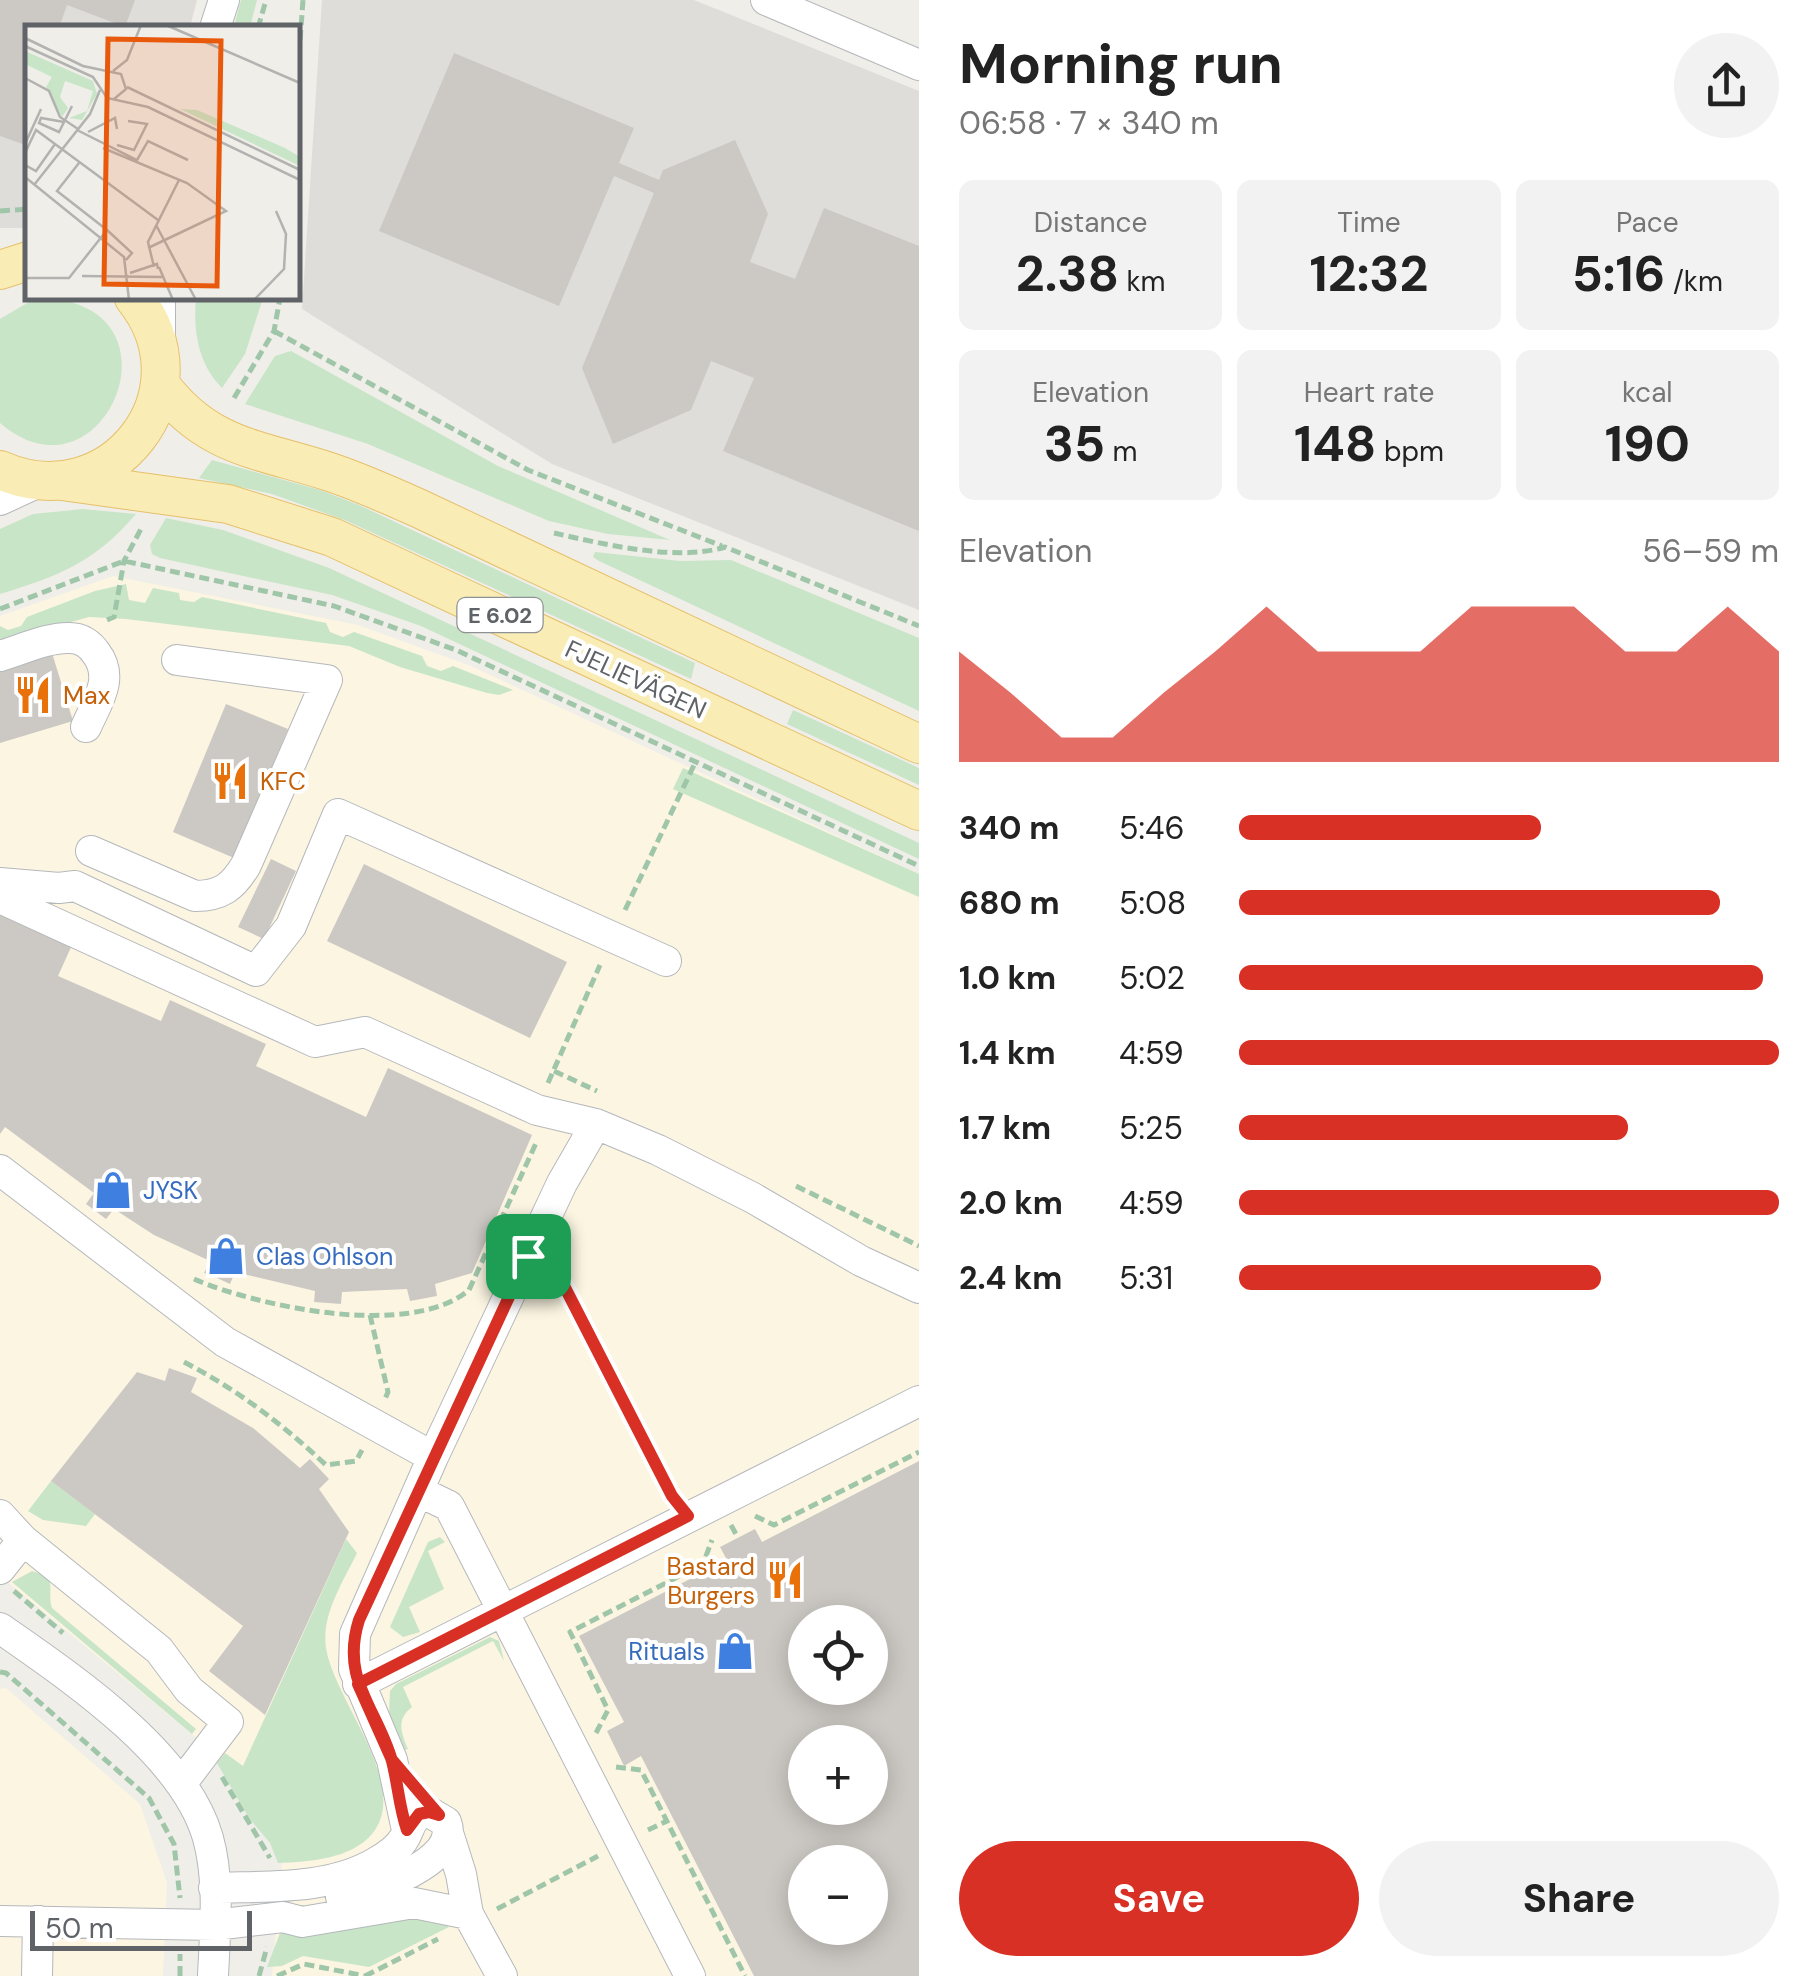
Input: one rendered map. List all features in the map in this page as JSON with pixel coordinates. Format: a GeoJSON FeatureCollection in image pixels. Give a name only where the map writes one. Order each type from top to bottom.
{"type":"FeatureCollection","features":[{"type":"Feature","properties":{"kind":"main road"},"geometry":{"type":"LineString","coordinates":[[51,481],[104,467],[128,450],[146,426],[160,372],[150,323],[135,300]]}},
{"type":"Feature","properties":{"kind":"main road","name":"E 6.02"},"geometry":{"type":"LineString","coordinates":[[160,372],[181,409],[213,435],[334,473],[418,508],[919,744]]}},
{"type":"Feature","properties":{"kind":"main road","name":"FJELIEVÄGEN"},"geometry":{"type":"LineString","coordinates":[[0,470],[51,481],[228,504],[332,538],[919,811]]}},
{"type":"Feature","properties":{"kind":"street"},"geometry":{"type":"LineString","coordinates":[[216,25],[224,0]]}},
{"type":"Feature","properties":{"kind":"street"},"geometry":{"type":"LineString","coordinates":[[766,0],[919,64]]}},
{"type":"Feature","properties":{"kind":"street"},"geometry":{"type":"LineString","coordinates":[[160,300],[160,372]]}},
{"type":"Feature","properties":{"kind":"street"},"geometry":{"type":"LineString","coordinates":[[0,500],[51,481]]}},
{"type":"Feature","properties":{"kind":"street"},"geometry":{"type":"LineString","coordinates":[[0,656],[65,638],[90,646],[103,665],[106,679],[86,727]]}},
{"type":"Feature","properties":{"kind":"street"},"geometry":{"type":"LineString","coordinates":[[91,851],[195,896],[228,889],[246,865],[327,680],[177,660]]}},
{"type":"Feature","properties":{"kind":"street"},"geometry":{"type":"LineString","coordinates":[[0,883],[75,886],[256,971],[290,926],[338,814],[666,960]]}},
{"type":"Feature","properties":{"kind":"street"},"geometry":{"type":"LineString","coordinates":[[0,898],[315,1042],[366,1032],[537,1110],[596,1124],[658,1150],[753,1198],[861,1261],[919,1288]]}},
{"type":"Feature","properties":{"kind":"street"},"geometry":{"type":"LineString","coordinates":[[443,1834],[392,1760],[358,1684],[352,1645],[359,1620],[433,1458],[562,1183],[596,1124]]}},
{"type":"Feature","properties":{"kind":"street"},"geometry":{"type":"LineString","coordinates":[[0,1170],[224,1342],[433,1458]]}},
{"type":"Feature","properties":{"kind":"street"},"geometry":{"type":"LineString","coordinates":[[358,1684],[919,1400]]}},
{"type":"Feature","properties":{"kind":"street"},"geometry":{"type":"LineString","coordinates":[[418,1491],[448,1506],[690,1976]]}},
{"type":"Feature","properties":{"kind":"street"},"geometry":{"type":"LineString","coordinates":[[0,1515],[22,1540],[159,1650],[189,1690],[228,1722],[181,1784]]}},
{"type":"Feature","properties":{"kind":"street"},"geometry":{"type":"LineString","coordinates":[[0,1569],[22,1540]]}},
{"type":"Feature","properties":{"kind":"street"},"geometry":{"type":"LineString","coordinates":[[0,1628],[108,1708],[161,1759],[194,1800],[213,1874],[213,1976]]}},
{"type":"Feature","properties":{"kind":"street"},"geometry":{"type":"LineString","coordinates":[[392,1760],[400,1840]]}},
{"type":"Feature","properties":{"kind":"street"},"geometry":{"type":"LineString","coordinates":[[213,1874],[274,1886],[330,1879],[367,1868],[400,1840],[419,1814],[429,1812],[462,1874],[471,1918],[502,1976]]}},
{"type":"Feature","properties":{"kind":"street"},"geometry":{"type":"LineString","coordinates":[[0,1920],[215,1925],[283,1916],[300,1906],[374,1888],[426,1864],[443,1834]]}},
{"type":"Feature","properties":{"kind":"street"},"geometry":{"type":"LineString","coordinates":[[283,1916],[302,1922],[414,1904],[471,1918]]}},
{"type":"Feature","properties":{"kind":"street"},"geometry":{"type":"LineString","coordinates":[[37,1976],[38,1921]]}},
{"type":"Feature","properties":{"kind":"path"},"geometry":{"type":"LineString","coordinates":[[259,25],[266,0]]}},
{"type":"Feature","properties":{"kind":"path"},"geometry":{"type":"LineString","coordinates":[[300,42],[303,0]]}},
{"type":"Feature","properties":{"kind":"path"},"geometry":{"type":"LineString","coordinates":[[0,211],[25,209]]}},
{"type":"Feature","properties":{"kind":"path"},"geometry":{"type":"LineString","coordinates":[[234,398],[274,330],[280,300]]}},
{"type":"Feature","properties":{"kind":"path"},"geometry":{"type":"LineString","coordinates":[[274,330],[528,470],[919,626]]}},
{"type":"Feature","properties":{"kind":"path"},"geometry":{"type":"LineString","coordinates":[[118,596],[124,562],[149,516]]}},
{"type":"Feature","properties":{"kind":"path"},"geometry":{"type":"LineString","coordinates":[[553,533],[645,549],[710,552],[725,547]]}},
{"type":"Feature","properties":{"kind":"path"},"geometry":{"type":"LineString","coordinates":[[0,609],[124,562],[298,597],[414,633],[919,866]]}},
{"type":"Feature","properties":{"kind":"path"},"geometry":{"type":"LineString","coordinates":[[184,1274],[232,1295],[325,1313],[370,1315],[422,1310],[456,1301],[469,1290],[537,1142],[537,1132]]}},
{"type":"Feature","properties":{"kind":"path"},"geometry":{"type":"LineString","coordinates":[[528,1256],[557,1272],[672,1496],[711,1540]]}},
{"type":"Feature","properties":{"kind":"path"},"geometry":{"type":"LineString","coordinates":[[600,1744],[596,1732],[608,1710],[570,1632],[704,1564],[711,1540],[730,1522],[754,1516],[774,1525],[919,1452]]}},
{"type":"Feature","properties":{"kind":"path"},"geometry":{"type":"LineString","coordinates":[[0,1672],[6,1673],[149,1798],[174,1844],[179,1868],[180,1976]]}},
{"type":"Feature","properties":{"kind":"path"},"geometry":{"type":"LineString","coordinates":[[610,1762],[618,1769],[641,1770],[746,1976]]}},
{"type":"Feature","properties":{"kind":"path"},"geometry":{"type":"LineString","coordinates":[[277,1976],[304,1964],[365,1976],[471,1918],[667,1821]]}},
{"type":"Feature","properties":{"kind":"shaded area"},"geometry":{"type":"Polygon","coordinates":[[[0,0],[197,0],[191,25],[25,25],[25,228],[0,228],[0,0]]]}},
{"type":"Feature","properties":{"kind":"shaded area"},"geometry":{"type":"Polygon","coordinates":[[[322,0],[694,0],[919,91],[919,610],[552,464],[302,309],[322,0]]]}},
{"type":"Feature","properties":{"kind":"shaded area"},"geometry":{"type":"Polygon","coordinates":[[[113,576],[358,625],[471,666],[919,874],[919,1976],[272,1976],[283,1847],[233,1768],[0,1576],[0,616],[113,576]]]}},
{"type":"Feature","properties":{"kind":"shaded area"},"geometry":{"type":"Polygon","coordinates":[[[6,1688],[140,1804],[167,1883],[163,1976],[0,1976],[0,1689],[6,1688]]]}},
{"type":"Feature","properties":{"kind":"green space"},"geometry":{"type":"Polygon","coordinates":[[[241,0],[257,0],[251,25],[235,25],[241,0]]]}},
{"type":"Feature","properties":{"kind":"green space"},"geometry":{"type":"Polygon","coordinates":[[[56,300],[93,312],[115,337],[122,367],[115,399],[96,426],[70,442],[37,443],[0,423],[0,319],[29,302],[56,300]]]}},
{"type":"Feature","properties":{"kind":"green space"},"geometry":{"type":"Polygon","coordinates":[[[196,300],[262,300],[245,354],[222,388],[207,368],[195,323],[196,300]]]}},
{"type":"Feature","properties":{"kind":"green space"},"geometry":{"type":"Polygon","coordinates":[[[291,351],[498,466],[670,540],[608,534],[549,521],[368,444],[245,404],[275,356],[291,351]]]}},
{"type":"Feature","properties":{"kind":"green space"},"geometry":{"type":"Polygon","coordinates":[[[212,460],[359,505],[695,663],[691,679],[347,521],[272,494],[199,478],[212,460]]]}},
{"type":"Feature","properties":{"kind":"green space"},"geometry":{"type":"Polygon","coordinates":[[[83,509],[136,514],[91,556],[40,581],[0,594],[0,529],[33,514],[83,509]]]}},
{"type":"Feature","properties":{"kind":"green space"},"geometry":{"type":"Polygon","coordinates":[[[166,518],[223,530],[329,568],[919,843],[919,859],[421,626],[332,595],[160,558],[152,554],[150,545],[166,518]]]}},
{"type":"Feature","properties":{"kind":"green space"},"geometry":{"type":"Polygon","coordinates":[[[595,552],[680,561],[731,560],[919,638],[919,711],[599,561],[593,557],[595,552]]]}},
{"type":"Feature","properties":{"kind":"green space"},"geometry":{"type":"Polygon","coordinates":[[[126,584],[129,600],[145,603],[153,588],[179,593],[180,600],[194,602],[202,597],[326,623],[330,632],[343,637],[354,632],[422,656],[427,666],[441,671],[453,666],[513,690],[499,695],[487,693],[400,667],[349,646],[126,619],[89,617],[0,642],[0,626],[8,630],[21,626],[27,617],[95,591],[126,584]]]}},
{"type":"Feature","properties":{"kind":"green space"},"geometry":{"type":"Polygon","coordinates":[[[793,710],[919,768],[919,785],[787,724],[793,710]]]}},
{"type":"Feature","properties":{"kind":"green space"},"geometry":{"type":"Polygon","coordinates":[[[683,768],[919,874],[919,897],[673,789],[683,768]]]}},
{"type":"Feature","properties":{"kind":"green space"},"geometry":{"type":"Polygon","coordinates":[[[51,1481],[95,1514],[86,1526],[43,1520],[28,1511],[51,1481]]]}},
{"type":"Feature","properties":{"kind":"green space"},"geometry":{"type":"Polygon","coordinates":[[[440,1537],[445,1542],[428,1551],[444,1589],[409,1607],[420,1632],[403,1637],[390,1627],[428,1542],[440,1537]]]}},
{"type":"Feature","properties":{"kind":"green space"},"geometry":{"type":"Polygon","coordinates":[[[346,1539],[357,1553],[330,1611],[326,1648],[377,1768],[383,1792],[382,1814],[372,1834],[353,1849],[316,1860],[278,1863],[270,1843],[249,1818],[217,1763],[225,1753],[243,1766],[346,1539]]]}},
{"type":"Feature","properties":{"kind":"green space"},"geometry":{"type":"Polygon","coordinates":[[[32,1571],[48,1576],[52,1608],[196,1729],[192,1734],[12,1582],[32,1571]]]}},
{"type":"Feature","properties":{"kind":"green space"},"geometry":{"type":"Polygon","coordinates":[[[490,1637],[499,1641],[504,1661],[493,1641],[403,1687],[412,1707],[402,1721],[408,1749],[405,1750],[389,1713],[390,1691],[396,1684],[490,1637]]]}},
{"type":"Feature","properties":{"kind":"green space"},"geometry":{"type":"Polygon","coordinates":[[[385,1913],[441,1922],[449,1927],[369,1967],[303,1956],[282,1966],[267,1967],[280,1933],[385,1913]]]}},
{"type":"Feature","properties":{"kind":"building"},"geometry":{"type":"Polygon","coordinates":[[[0,0],[135,0],[126,25],[67,5],[60,25],[25,25],[25,145],[0,136],[0,0]]]}},
{"type":"Feature","properties":{"kind":"building"},"geometry":{"type":"Polygon","coordinates":[[[454,53],[634,128],[619,163],[659,180],[663,170],[735,140],[768,214],[750,262],[795,279],[824,208],[919,246],[919,531],[723,451],[754,378],[711,361],[691,410],[613,444],[582,368],[654,193],[614,176],[559,306],[379,231],[454,53]]]}},
{"type":"Feature","properties":{"kind":"building","name":"Max"},"geometry":{"type":"Polygon","coordinates":[[[52,653],[73,721],[0,743],[0,668],[52,653]]]}},
{"type":"Feature","properties":{"kind":"building","name":"KFC"},"geometry":{"type":"Polygon","coordinates":[[[226,704],[288,729],[234,858],[173,832],[226,704]]]}},
{"type":"Feature","properties":{"kind":"building"},"geometry":{"type":"Polygon","coordinates":[[[271,859],[296,871],[264,939],[238,927],[271,859]]]}},
{"type":"Feature","properties":{"kind":"building"},"geometry":{"type":"Polygon","coordinates":[[[364,864],[567,962],[530,1038],[327,941],[364,864]]]}},
{"type":"Feature","properties":{"kind":"building"},"geometry":{"type":"Polygon","coordinates":[[[0,913],[72,945],[58,976],[161,1021],[170,1000],[266,1044],[256,1066],[366,1117],[388,1068],[532,1135],[472,1273],[435,1284],[437,1296],[410,1301],[407,1289],[342,1292],[341,1304],[314,1302],[315,1291],[235,1272],[230,1284],[204,1273],[210,1261],[154,1235],[114,1209],[106,1219],[86,1204],[94,1193],[5,1127],[0,1134],[0,913]]]}},
{"type":"Feature","properties":{"kind":"building"},"geometry":{"type":"Polygon","coordinates":[[[169,1368],[197,1378],[191,1392],[253,1428],[300,1468],[310,1459],[329,1479],[319,1489],[349,1532],[265,1715],[209,1671],[243,1626],[51,1481],[137,1372],[165,1381],[169,1368]]]}},
{"type":"Feature","properties":{"kind":"building"},"geometry":{"type":"Polygon","coordinates":[[[919,1461],[919,1976],[754,1976],[641,1756],[624,1766],[607,1731],[624,1722],[579,1636],[727,1560],[720,1547],[755,1529],[762,1542],[919,1461]]]}},
{"type":"Feature","properties":{"kind":"place","name":"Max"},"geometry":{"type":"Point","coordinates":[33,695]}},
{"type":"Feature","properties":{"kind":"place","name":"KFC"},"geometry":{"type":"Point","coordinates":[230,781]}},
{"type":"Feature","properties":{"kind":"place","name":"JYSK"},"geometry":{"type":"Point","coordinates":[113,1190]}},
{"type":"Feature","properties":{"kind":"place","name":"Clas Ohlson"},"geometry":{"type":"Point","coordinates":[226,1256]}},
{"type":"Feature","properties":{"kind":"place","name":"Bastard Burgers"},"geometry":{"type":"Point","coordinates":[785,1580]}},
{"type":"Feature","properties":{"kind":"place","name":"Rituals"},"geometry":{"type":"Point","coordinates":[735,1651]}},
{"type":"Feature","properties":{"kind":"route"},"geometry":{"type":"LineString","coordinates":[[528,1256],[359,1620],[352,1645],[358,1684],[392,1760],[407,1830],[419,1814],[439,1815],[392,1760],[358,1684],[688,1516],[672,1496],[557,1272],[528,1256]]}}]}
